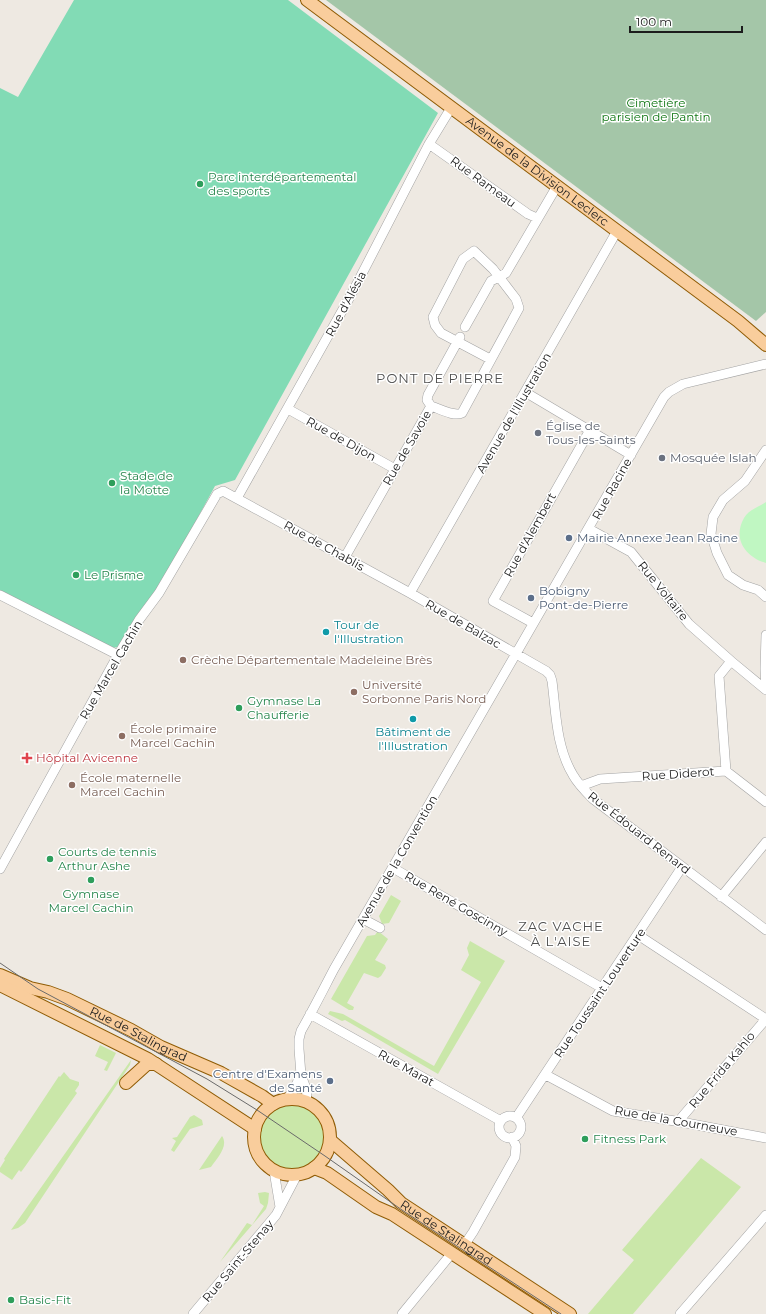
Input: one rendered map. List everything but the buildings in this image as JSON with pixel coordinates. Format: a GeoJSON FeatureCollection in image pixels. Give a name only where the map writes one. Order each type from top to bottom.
{"type":"FeatureCollection","features":[{"type":"Feature","properties":{"kind":"main road","name":"Avenue de la Division Leclerc"},"geometry":{"type":"LineString","coordinates":[[307,0],[738,321],[766,345]]}},
{"type":"Feature","properties":{"kind":"main road","name":"Rue de Stalingrad"},"geometry":{"type":"LineString","coordinates":[[0,974],[30,988],[48,992],[67,999],[131,1030],[161,1047],[221,1073],[262,1096],[273,1104]]}},
{"type":"Feature","properties":{"kind":"main road","name":"Rue de Stalingrad"},"geometry":{"type":"LineString","coordinates":[[0,985],[156,1064],[255,1129]]}},
{"type":"Feature","properties":{"kind":"main road"},"geometry":{"type":"LineString","coordinates":[[132,1051],[135,1056],[134,1064],[126,1083],[143,1067],[148,1064],[156,1064]]}},
{"type":"Feature","properties":{"kind":"main road"},"geometry":{"type":"LineString","coordinates":[[286,1100],[299,1100],[306,1102],[319,1111],[328,1126],[330,1140],[325,1156],[314,1168],[303,1174],[287,1175],[274,1171],[264,1162],[257,1152],[254,1143],[255,1129],[262,1114],[273,1104],[286,1100]]}},
{"type":"Feature","properties":{"kind":"main road","name":"Rue de Stalingrad"},"geometry":{"type":"LineString","coordinates":[[330,1140],[402,1203],[570,1314]]}},
{"type":"Feature","properties":{"kind":"main road","name":"Rue de Stalingrad"},"geometry":{"type":"LineString","coordinates":[[314,1168],[327,1173],[376,1207],[392,1214],[545,1314]]}},
{"type":"Feature","properties":{"kind":"street","name":"Rue d'Alésia"},"geometry":{"type":"LineString","coordinates":[[237,498],[351,295],[429,144],[451,108]]}},
{"type":"Feature","properties":{"kind":"street","name":"Rue Rameau"},"geometry":{"type":"LineString","coordinates":[[429,144],[528,214],[537,218]]}},
{"type":"Feature","properties":{"kind":"street"},"geometry":{"type":"LineString","coordinates":[[465,327],[491,281],[506,273],[557,186]]}},
{"type":"Feature","properties":{"kind":"street","name":"Avenue de l'Illustration"},"geometry":{"type":"LineString","coordinates":[[410,593],[617,231]]}},
{"type":"Feature","properties":{"kind":"street"},"geometry":{"type":"LineString","coordinates":[[431,406],[458,415],[462,413],[519,308],[516,299],[493,269],[474,251],[463,259],[433,317],[434,324],[441,333],[458,339],[490,359]]}},
{"type":"Feature","properties":{"kind":"street","name":"Rue de Savoie"},"geometry":{"type":"LineString","coordinates":[[345,557],[431,406],[427,400],[428,396],[458,339]]}},
{"type":"Feature","properties":{"kind":"street","name":"Rue Racine"},"geometry":{"type":"LineString","coordinates":[[517,654],[533,623],[589,529],[664,397],[669,392],[683,384],[766,364]]}},
{"type":"Feature","properties":{"kind":"street"},"geometry":{"type":"LineString","coordinates":[[525,392],[631,455]]}},
{"type":"Feature","properties":{"kind":"street","name":"Rue de Dijon"},"geometry":{"type":"LineString","coordinates":[[288,409],[395,469]]}},
{"type":"Feature","properties":{"kind":"street","name":"Rue d'Alembert"},"geometry":{"type":"LineString","coordinates":[[533,623],[493,601],[590,430]]}},
{"type":"Feature","properties":{"kind":"street"},"geometry":{"type":"LineString","coordinates":[[766,450],[745,481],[723,500],[713,517],[712,534],[717,553],[728,575],[743,585],[758,590],[766,597]]}},
{"type":"Feature","properties":{"kind":"street","name":"Rue Marcel Cachin"},"geometry":{"type":"LineString","coordinates":[[0,869],[118,655],[139,620],[159,593],[217,494],[223,491],[237,498]]}},
{"type":"Feature","properties":{"kind":"street","name":"Rue de Chablis"},"geometry":{"type":"LineString","coordinates":[[237,498],[410,593]]}},
{"type":"Feature","properties":{"kind":"street","name":"Rue Voltaire"},"geometry":{"type":"LineString","coordinates":[[589,529],[631,552],[689,624],[731,662],[766,690]]}},
{"type":"Feature","properties":{"kind":"street","name":"Rue de Balzac"},"geometry":{"type":"LineString","coordinates":[[410,593],[517,654]]}},
{"type":"Feature","properties":{"kind":"street"},"geometry":{"type":"LineString","coordinates":[[0,596],[118,655]]}},
{"type":"Feature","properties":{"kind":"street"},"geometry":{"type":"LineString","coordinates":[[766,635],[766,690]]}},
{"type":"Feature","properties":{"kind":"street","name":"Rue Édouard Renard"},"geometry":{"type":"LineString","coordinates":[[517,654],[546,671],[550,675],[559,737],[563,753],[568,767],[581,786],[593,799],[766,930]]}},
{"type":"Feature","properties":{"kind":"street","name":"Avenue de la Convention"},"geometry":{"type":"LineString","coordinates":[[306,1102],[306,1091],[301,1075],[299,1039],[301,1031],[363,919],[517,654]]}},
{"type":"Feature","properties":{"kind":"street"},"geometry":{"type":"LineString","coordinates":[[726,771],[720,676],[731,662]]}},
{"type":"Feature","properties":{"kind":"street","name":"Rue Diderot"},"geometry":{"type":"LineString","coordinates":[[581,786],[600,779],[726,771],[766,802]]}},
{"type":"Feature","properties":{"kind":"street"},"geometry":{"type":"LineString","coordinates":[[721,897],[766,842]]}},
{"type":"Feature","properties":{"kind":"street","name":"Rue Toussaint Louverture"},"geometry":{"type":"LineString","coordinates":[[516,1118],[546,1075],[682,867]]}},
{"type":"Feature","properties":{"kind":"street","name":"Rue René Goscinny"},"geometry":{"type":"LineString","coordinates":[[393,868],[602,988]]}},
{"type":"Feature","properties":{"kind":"street"},"geometry":{"type":"LineString","coordinates":[[363,919],[380,928]]}},
{"type":"Feature","properties":{"kind":"street"},"geometry":{"type":"LineString","coordinates":[[638,935],[766,1019]]}},
{"type":"Feature","properties":{"kind":"street","name":"Rue Marat"},"geometry":{"type":"LineString","coordinates":[[310,1014],[501,1121]]}},
{"type":"Feature","properties":{"kind":"street","name":"Rue Frida Kahlo"},"geometry":{"type":"LineString","coordinates":[[681,1122],[682,1118],[766,1019]]}},
{"type":"Feature","properties":{"kind":"street"},"geometry":{"type":"LineString","coordinates":[[286,1100],[293,1091],[301,1075]]}},
{"type":"Feature","properties":{"kind":"street","name":"Rue de la Courneuve"},"geometry":{"type":"LineString","coordinates":[[546,1075],[613,1112],[681,1122],[766,1138]]}},
{"type":"Feature","properties":{"kind":"street"},"geometry":{"type":"LineString","coordinates":[[510,1116],[516,1118],[520,1123],[520,1130],[516,1136],[509,1137],[503,1134],[499,1128],[501,1121],[510,1116]]}},
{"type":"Feature","properties":{"kind":"street"},"geometry":{"type":"LineString","coordinates":[[465,1244],[515,1157],[516,1146],[512,1137]]}},
{"type":"Feature","properties":{"kind":"street","name":"Rue Saint-Stenay"},"geometry":{"type":"LineString","coordinates":[[274,1171],[280,1207]]}},
{"type":"Feature","properties":{"kind":"street","name":"Rue Saint-Stenay"},"geometry":{"type":"LineString","coordinates":[[193,1314],[274,1218],[285,1200],[297,1175]]}},
{"type":"Feature","properties":{"kind":"street"},"geometry":{"type":"LineString","coordinates":[[680,1314],[766,1215]]}},
{"type":"Feature","properties":{"kind":"street"},"geometry":{"type":"LineString","coordinates":[[402,1314],[452,1253]]}},
{"type":"Feature","properties":{"kind":"green space","name":"Parc interdépartemental des sports"},"geometry":{"type":"Polygon","coordinates":[[[74,0],[288,0],[438,113],[235,480],[215,486],[172,565],[118,647],[112,648],[0,592],[0,88],[18,97],[74,0]]]}},
{"type":"Feature","properties":{"kind":"green space","name":"Cimetière parisien de Pantin"},"geometry":{"type":"Polygon","coordinates":[[[326,0],[766,0],[766,312],[756,321],[326,0]]]}},
{"type":"Feature","properties":{"kind":"green space"},"geometry":{"type":"Polygon","coordinates":[[[766,502],[766,563],[747,552],[740,540],[740,533],[741,526],[746,515],[766,502]]]}},
{"type":"Feature","properties":{"kind":"green space"},"geometry":{"type":"Polygon","coordinates":[[[391,895],[401,901],[389,923],[382,924],[379,916],[391,895]]]}},
{"type":"Feature","properties":{"kind":"green space"},"geometry":{"type":"Polygon","coordinates":[[[378,931],[388,939],[375,960],[385,965],[386,968],[378,978],[364,973],[347,1003],[354,1007],[353,1010],[349,1010],[331,999],[367,936],[375,935],[378,931]]]}},
{"type":"Feature","properties":{"kind":"green space"},"geometry":{"type":"Polygon","coordinates":[[[470,941],[505,961],[438,1074],[345,1020],[342,1021],[328,1014],[330,1011],[343,1014],[434,1066],[481,982],[461,970],[469,955],[467,948],[470,941]]]}},
{"type":"Feature","properties":{"kind":"green space"},"geometry":{"type":"Polygon","coordinates":[[[100,1045],[116,1053],[107,1071],[104,1070],[108,1062],[95,1056],[100,1045]]]}},
{"type":"Feature","properties":{"kind":"green space"},"geometry":{"type":"Polygon","coordinates":[[[131,1060],[130,1065],[25,1223],[18,1228],[11,1230],[131,1060]]]}},
{"type":"Feature","properties":{"kind":"green space"},"geometry":{"type":"Polygon","coordinates":[[[64,1072],[70,1079],[79,1082],[79,1085],[75,1091],[77,1093],[24,1168],[21,1172],[19,1170],[12,1180],[0,1172],[0,1168],[5,1160],[4,1159],[59,1076],[60,1077],[64,1072]]]}},
{"type":"Feature","properties":{"kind":"green space"},"geometry":{"type":"Polygon","coordinates":[[[292,1103],[305,1106],[316,1113],[323,1124],[326,1137],[323,1150],[316,1161],[305,1168],[292,1171],[279,1168],[268,1161],[261,1150],[258,1137],[261,1124],[268,1113],[279,1106],[292,1103]]]}},
{"type":"Feature","properties":{"kind":"green space"},"geometry":{"type":"Polygon","coordinates":[[[194,1115],[202,1120],[203,1125],[190,1129],[174,1152],[171,1150],[176,1141],[172,1138],[177,1137],[190,1117],[194,1115]]]}},
{"type":"Feature","properties":{"kind":"green space"},"geometry":{"type":"Polygon","coordinates":[[[222,1136],[224,1144],[219,1156],[211,1167],[199,1170],[222,1136]]]}},
{"type":"Feature","properties":{"kind":"green space"},"geometry":{"type":"Polygon","coordinates":[[[701,1158],[741,1187],[633,1314],[588,1314],[634,1260],[622,1250],[701,1158]]]}},
{"type":"Feature","properties":{"kind":"green space"},"geometry":{"type":"Polygon","coordinates":[[[258,1193],[269,1193],[266,1209],[220,1262],[247,1223],[252,1225],[264,1206],[260,1203],[258,1193]]]}},
{"type":"Feature","properties":{"kind":"tram line"},"geometry":{"type":"LineString","coordinates":[[0,963],[38,989],[207,1079],[257,1110],[402,1210],[561,1314]]}},
{"type":"Feature","properties":{"kind":"place","name":"Parc interdépartemental des sports"},"geometry":{"type":"Point","coordinates":[200,184]}},
{"type":"Feature","properties":{"kind":"place","name":"Église de Tous-les-Saints"},"geometry":{"type":"Point","coordinates":[538,433]}},
{"type":"Feature","properties":{"kind":"place","name":"Mosquée Islah"},"geometry":{"type":"Point","coordinates":[662,458]}},
{"type":"Feature","properties":{"kind":"place","name":"Stade de la Motte"},"geometry":{"type":"Point","coordinates":[112,483]}},
{"type":"Feature","properties":{"kind":"place","name":"Mairie Annexe Jean Racine"},"geometry":{"type":"Point","coordinates":[569,538]}},
{"type":"Feature","properties":{"kind":"place","name":"Le Prisme"},"geometry":{"type":"Point","coordinates":[76,575]}},
{"type":"Feature","properties":{"kind":"place","name":"Bobigny Pont-de-Pierre"},"geometry":{"type":"Point","coordinates":[531,598]}},
{"type":"Feature","properties":{"kind":"place","name":"Tour de l'Illustration"},"geometry":{"type":"Point","coordinates":[326,632]}},
{"type":"Feature","properties":{"kind":"place","name":"Crèche Départementale Madeleine Brès"},"geometry":{"type":"Point","coordinates":[183,660]}},
{"type":"Feature","properties":{"kind":"place","name":"Université Sorbonne Paris Nord"},"geometry":{"type":"Point","coordinates":[354,692]}},
{"type":"Feature","properties":{"kind":"place","name":"Gymnase La Chaufferie"},"geometry":{"type":"Point","coordinates":[239,708]}},
{"type":"Feature","properties":{"kind":"place","name":"Bâtiment de l'Illustration"},"geometry":{"type":"Point","coordinates":[413,719]}},
{"type":"Feature","properties":{"kind":"place","name":"École primaire Marcel Cachin"},"geometry":{"type":"Point","coordinates":[122,736]}},
{"type":"Feature","properties":{"kind":"place","name":"Hôpital Avicenne"},"geometry":{"type":"Point","coordinates":[27,758]}},
{"type":"Feature","properties":{"kind":"place","name":"École maternelle Marcel Cachin"},"geometry":{"type":"Point","coordinates":[72,785]}},
{"type":"Feature","properties":{"kind":"place","name":"Courts de tennis Arthur Ashe"},"geometry":{"type":"Point","coordinates":[50,859]}},
{"type":"Feature","properties":{"kind":"place","name":"Gymnase Marcel Cachin"},"geometry":{"type":"Point","coordinates":[91,880]}},
{"type":"Feature","properties":{"kind":"place","name":"Centre d'Examens de Santé"},"geometry":{"type":"Point","coordinates":[330,1081]}},
{"type":"Feature","properties":{"kind":"place","name":"Fitness Park"},"geometry":{"type":"Point","coordinates":[585,1139]}},
{"type":"Feature","properties":{"kind":"place","name":"Basic-Fit"},"geometry":{"type":"Point","coordinates":[11,1300]}},
{"type":"Feature","properties":{"kind":"district","name":"PONT DE PIERRE"},"geometry":{"type":"Point","coordinates":[440,378]}},
{"type":"Feature","properties":{"kind":"district","name":"ZAC VACHE À L'AISE"},"geometry":{"type":"Point","coordinates":[561,934]}}]}
